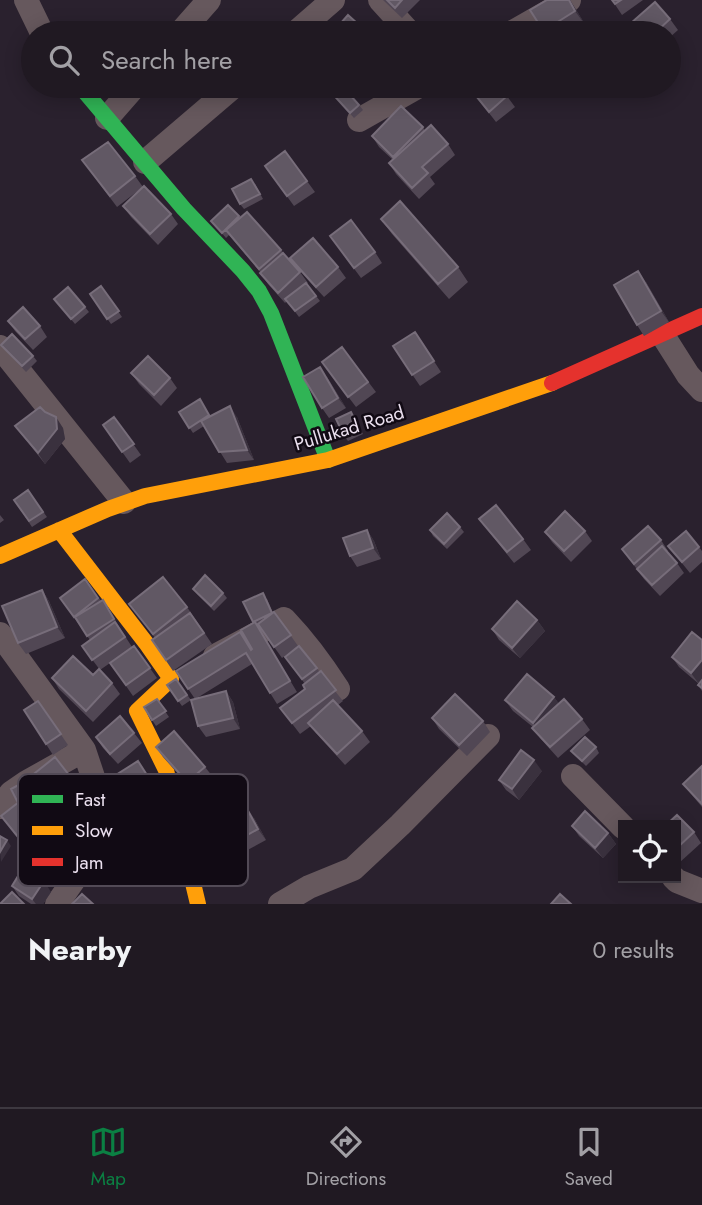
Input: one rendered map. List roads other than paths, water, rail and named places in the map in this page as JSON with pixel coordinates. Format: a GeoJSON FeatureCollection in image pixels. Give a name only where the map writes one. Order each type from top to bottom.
{"type":"FeatureCollection","features":[{"type":"Feature","properties":{"kind":"street"},"geometry":{"type":"LineString","coordinates":[[26,0],[36,21]]}},
{"type":"Feature","properties":{"kind":"street"},"geometry":{"type":"LineString","coordinates":[[191,21],[209,0]]}},
{"type":"Feature","properties":{"kind":"street"},"geometry":{"type":"LineString","coordinates":[[309,21],[333,0]]}},
{"type":"Feature","properties":{"kind":"street"},"geometry":{"type":"LineString","coordinates":[[380,0],[399,21]]}},
{"type":"Feature","properties":{"kind":"street"},"geometry":{"type":"LineString","coordinates":[[532,21],[569,0]]}},
{"type":"Feature","properties":{"kind":"street"},"geometry":{"type":"LineString","coordinates":[[90,98],[184,209],[259,291],[271,313],[328,460]]}},
{"type":"Feature","properties":{"kind":"street"},"geometry":{"type":"LineString","coordinates":[[107,118],[124,98]]}},
{"type":"Feature","properties":{"kind":"street"},"geometry":{"type":"LineString","coordinates":[[145,162],[220,98]]}},
{"type":"Feature","properties":{"kind":"street"},"geometry":{"type":"LineString","coordinates":[[359,120],[398,98]]}},
{"type":"Feature","properties":{"kind":"street","name":"Pullukad Road"},"geometry":{"type":"LineString","coordinates":[[0,556],[124,502],[328,460],[554,382],[702,316]]}},
{"type":"Feature","properties":{"kind":"street"},"geometry":{"type":"LineString","coordinates":[[662,334],[688,375],[702,390]]}},
{"type":"Feature","properties":{"kind":"street"},"geometry":{"type":"LineString","coordinates":[[0,347],[124,502]]}},
{"type":"Feature","properties":{"kind":"street"},"geometry":{"type":"LineString","coordinates":[[59,530],[171,679]]}},
{"type":"Feature","properties":{"kind":"street"},"geometry":{"type":"LineString","coordinates":[[167,774],[137,711],[171,679],[284,619],[317,657],[338,689]]}},
{"type":"Feature","properties":{"kind":"street"},"geometry":{"type":"LineString","coordinates":[[0,634],[83,750],[91,774]]}},
{"type":"Feature","properties":{"kind":"street"},"geometry":{"type":"LineString","coordinates":[[280,904],[309,887],[354,869],[488,736]]}},
{"type":"Feature","properties":{"kind":"street"},"geometry":{"type":"LineString","coordinates":[[41,774],[83,750]]}},
{"type":"Feature","properties":{"kind":"street"},"geometry":{"type":"LineString","coordinates":[[573,776],[618,822]]}},
{"type":"Feature","properties":{"kind":"street"},"geometry":{"type":"LineString","coordinates":[[0,807],[18,788]]}},
{"type":"Feature","properties":{"kind":"street"},"geometry":{"type":"LineString","coordinates":[[681,883],[702,891]]}},
{"type":"Feature","properties":{"kind":"street"},"geometry":{"type":"LineString","coordinates":[[57,904],[70,886]]}},
{"type":"Feature","properties":{"kind":"street"},"geometry":{"type":"LineString","coordinates":[[194,886],[198,904]]}}]}
